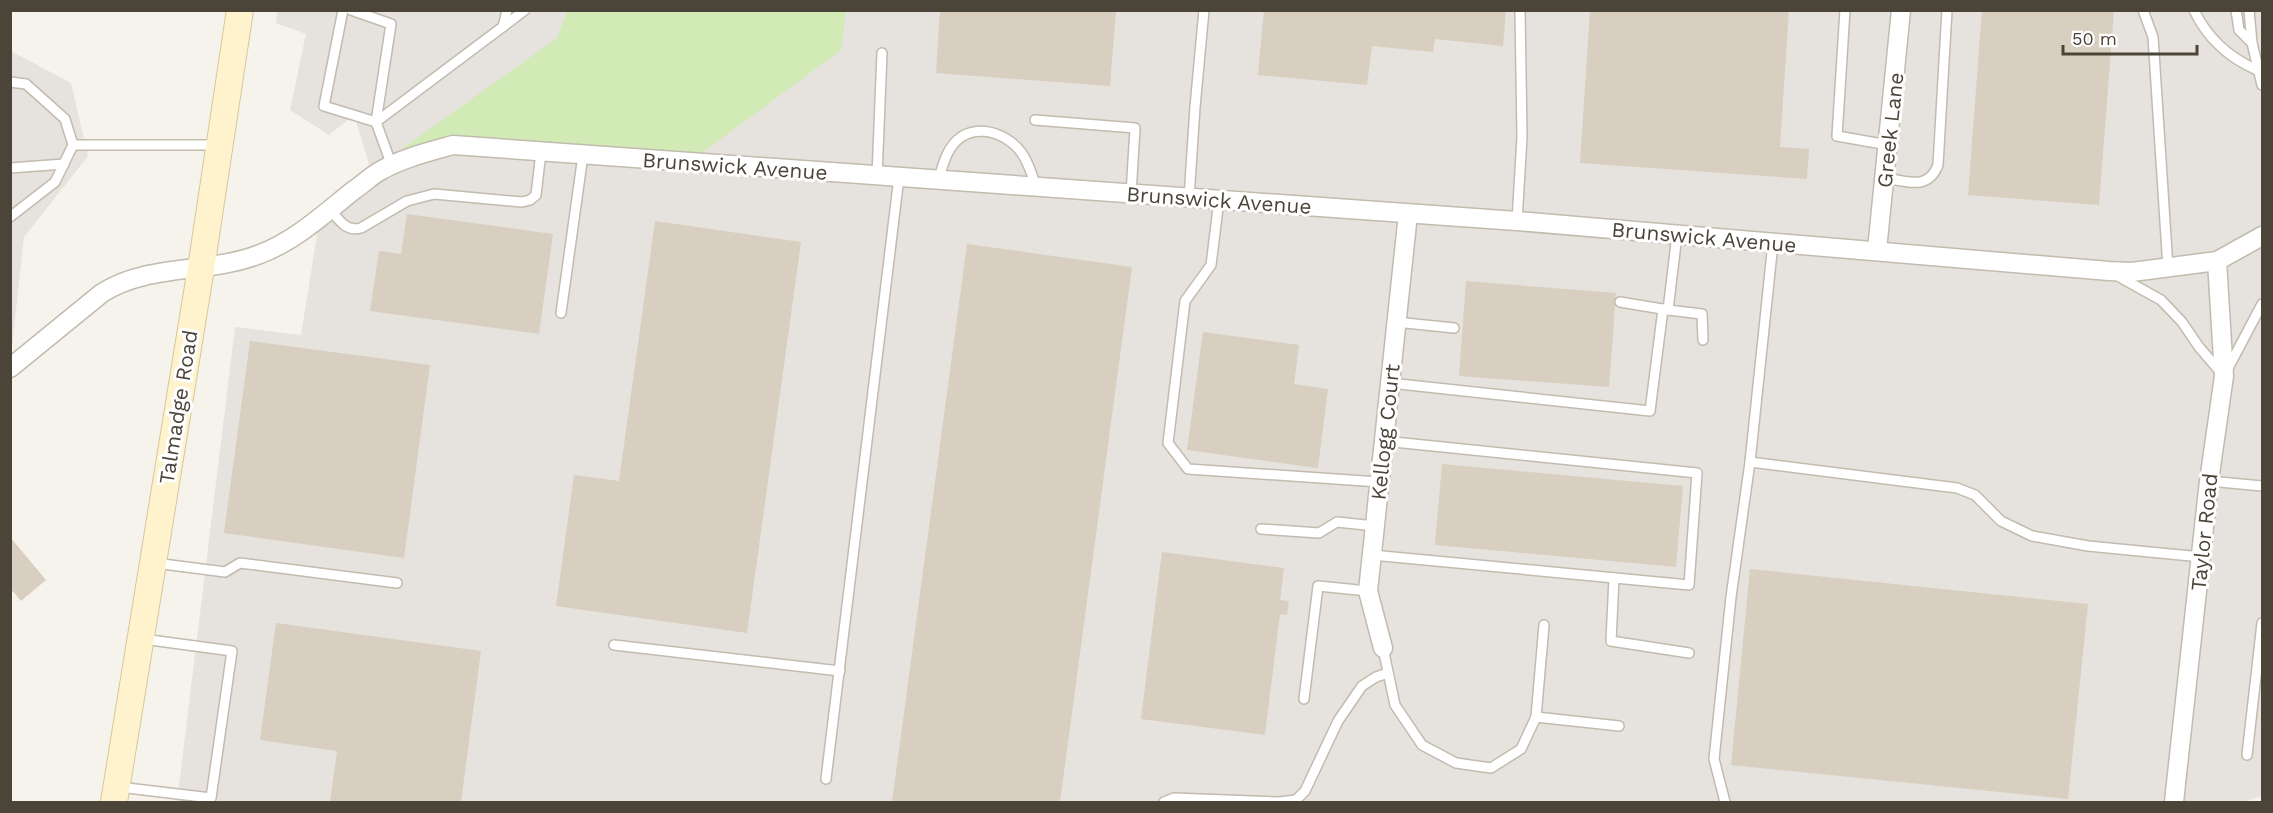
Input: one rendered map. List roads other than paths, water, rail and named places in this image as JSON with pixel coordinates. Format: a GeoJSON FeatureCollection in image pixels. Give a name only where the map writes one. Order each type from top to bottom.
{"type":"FeatureCollection","features":[{"type":"Feature","properties":{"kind":"street","name":"Talmadge Road"},"geometry":{"type":"LineString","coordinates":[[115,795],[201,268],[240,10]]}},
{"type":"Feature","properties":{"kind":"street","name":"Greek Lane"},"geometry":{"type":"LineString","coordinates":[[1877,250],[1901,10]]}},
{"type":"Feature","properties":{"kind":"street","name":"Brunswick Avenue"},"geometry":{"type":"LineString","coordinates":[[10,368],[114,285],[151,274],[201,268],[259,255],[287,242],[379,172],[416,155],[453,145],[1517,221],[2109,271],[2132,272],[2217,261],[2262,236]]}},
{"type":"Feature","properties":{"kind":"street","name":"Kellogg Court"},"geometry":{"type":"LineString","coordinates":[[1383,648],[1368,591],[1408,214]]}},
{"type":"Feature","properties":{"kind":"street","name":"Taylor Road"},"geometry":{"type":"LineString","coordinates":[[2174,802],[2200,557],[2224,376],[2217,261]]}},
{"type":"Feature","properties":{"kind":"lane"},"geometry":{"type":"LineString","coordinates":[[343,10],[324,106],[376,122]]}},
{"type":"Feature","properties":{"kind":"lane"},"geometry":{"type":"LineString","coordinates":[[351,10],[391,24],[376,122],[392,166]]}},
{"type":"Feature","properties":{"kind":"lane"},"geometry":{"type":"LineString","coordinates":[[503,27],[507,10]]}},
{"type":"Feature","properties":{"kind":"lane"},"geometry":{"type":"LineString","coordinates":[[376,122],[525,10]]}},
{"type":"Feature","properties":{"kind":"lane"},"geometry":{"type":"LineString","coordinates":[[1189,198],[1204,10]]}},
{"type":"Feature","properties":{"kind":"lane"},"geometry":{"type":"LineString","coordinates":[[1517,221],[1522,137],[1520,10]]}},
{"type":"Feature","properties":{"kind":"lane"},"geometry":{"type":"LineString","coordinates":[[1845,10],[1837,136],[1889,145]]}},
{"type":"Feature","properties":{"kind":"lane"},"geometry":{"type":"LineString","coordinates":[[1885,178],[1922,182],[1934,174],[1938,165],[1947,10]]}},
{"type":"Feature","properties":{"kind":"lane"},"geometry":{"type":"LineString","coordinates":[[2144,10],[2153,37],[2168,268]]}},
{"type":"Feature","properties":{"kind":"lane"},"geometry":{"type":"LineString","coordinates":[[2194,10],[2212,38],[2238,61],[2257,70]]}},
{"type":"Feature","properties":{"kind":"lane"},"geometry":{"type":"LineString","coordinates":[[2236,10],[2239,30],[2252,43]]}},
{"type":"Feature","properties":{"kind":"lane"},"geometry":{"type":"LineString","coordinates":[[2249,10],[2252,43],[2262,85]]}},
{"type":"Feature","properties":{"kind":"lane"},"geometry":{"type":"LineString","coordinates":[[2252,43],[2262,41]]}},
{"type":"Feature","properties":{"kind":"lane"},"geometry":{"type":"LineString","coordinates":[[877,176],[882,53]]}},
{"type":"Feature","properties":{"kind":"lane"},"geometry":{"type":"LineString","coordinates":[[10,82],[26,84],[65,119],[73,145],[55,182],[10,217]]}},
{"type":"Feature","properties":{"kind":"lane"},"geometry":{"type":"LineString","coordinates":[[1035,120],[1135,128],[1131,194]]}},
{"type":"Feature","properties":{"kind":"lane"},"geometry":{"type":"LineString","coordinates":[[938,180],[950,149],[960,137],[970,132],[985,130],[1010,141],[1020,151],[1030,166],[1036,187]]}},
{"type":"Feature","properties":{"kind":"lane"},"geometry":{"type":"LineString","coordinates":[[73,145],[220,145]]}},
{"type":"Feature","properties":{"kind":"lane"},"geometry":{"type":"LineString","coordinates":[[330,209],[346,228],[354,230],[362,228],[407,201],[434,194],[522,202],[530,200],[536,195],[541,152]]}},
{"type":"Feature","properties":{"kind":"lane"},"geometry":{"type":"LineString","coordinates":[[561,313],[584,155]]}},
{"type":"Feature","properties":{"kind":"lane"},"geometry":{"type":"LineString","coordinates":[[10,168],[64,164]]}},
{"type":"Feature","properties":{"kind":"lane"},"geometry":{"type":"LineString","coordinates":[[826,779],[899,177]]}},
{"type":"Feature","properties":{"kind":"lane"},"geometry":{"type":"LineString","coordinates":[[1220,200],[1211,265],[1185,301],[1168,443],[1188,469],[1379,482]]}},
{"type":"Feature","properties":{"kind":"lane"},"geometry":{"type":"LineString","coordinates":[[1390,384],[1650,411],[1677,235]]}},
{"type":"Feature","properties":{"kind":"lane"},"geometry":{"type":"LineString","coordinates":[[1725,802],[1714,759],[1731,597],[1750,462],[1773,243]]}},
{"type":"Feature","properties":{"kind":"lane"},"geometry":{"type":"LineString","coordinates":[[2109,271],[2161,300],[2182,322],[2199,347],[2224,376],[2262,304]]}},
{"type":"Feature","properties":{"kind":"lane"},"geometry":{"type":"LineString","coordinates":[[1620,302],[1702,314],[1703,340]]}},
{"type":"Feature","properties":{"kind":"lane"},"geometry":{"type":"LineString","coordinates":[[1396,322],[1454,328]]}},
{"type":"Feature","properties":{"kind":"lane"},"geometry":{"type":"LineString","coordinates":[[1371,555],[1689,585],[1697,473],[1384,441]]}},
{"type":"Feature","properties":{"kind":"lane"},"geometry":{"type":"LineString","coordinates":[[1750,462],[1957,488],[1975,495],[2001,521],[2032,536],[2088,546],[2200,557]]}},
{"type":"Feature","properties":{"kind":"lane"},"geometry":{"type":"LineString","coordinates":[[2209,481],[2262,486]]}},
{"type":"Feature","properties":{"kind":"lane"},"geometry":{"type":"LineString","coordinates":[[1261,529],[1320,533],[1337,522],[1375,526]]}},
{"type":"Feature","properties":{"kind":"lane"},"geometry":{"type":"LineString","coordinates":[[152,563],[225,572],[240,563],[397,583]]}},
{"type":"Feature","properties":{"kind":"lane"},"geometry":{"type":"LineString","coordinates":[[1614,578],[1611,640],[1689,653]]}},
{"type":"Feature","properties":{"kind":"lane"},"geometry":{"type":"LineString","coordinates":[[1304,699],[1318,586],[1368,591]]}},
{"type":"Feature","properties":{"kind":"lane"},"geometry":{"type":"LineString","coordinates":[[2247,755],[2262,623]]}},
{"type":"Feature","properties":{"kind":"lane"},"geometry":{"type":"LineString","coordinates":[[1383,648],[1395,705],[1422,745],[1456,763],[1491,768],[1521,748],[1536,717],[1544,625]]}},
{"type":"Feature","properties":{"kind":"lane"},"geometry":{"type":"LineString","coordinates":[[115,795],[211,798],[232,651],[140,639]]}},
{"type":"Feature","properties":{"kind":"lane"},"geometry":{"type":"LineString","coordinates":[[614,645],[840,671]]}},
{"type":"Feature","properties":{"kind":"lane"},"geometry":{"type":"LineString","coordinates":[[1164,802],[1174,798],[1280,802],[1296,800],[1305,791],[1338,721],[1362,686],[1388,673]]}},
{"type":"Feature","properties":{"kind":"lane"},"geometry":{"type":"LineString","coordinates":[[1536,717],[1619,726]]}}]}
